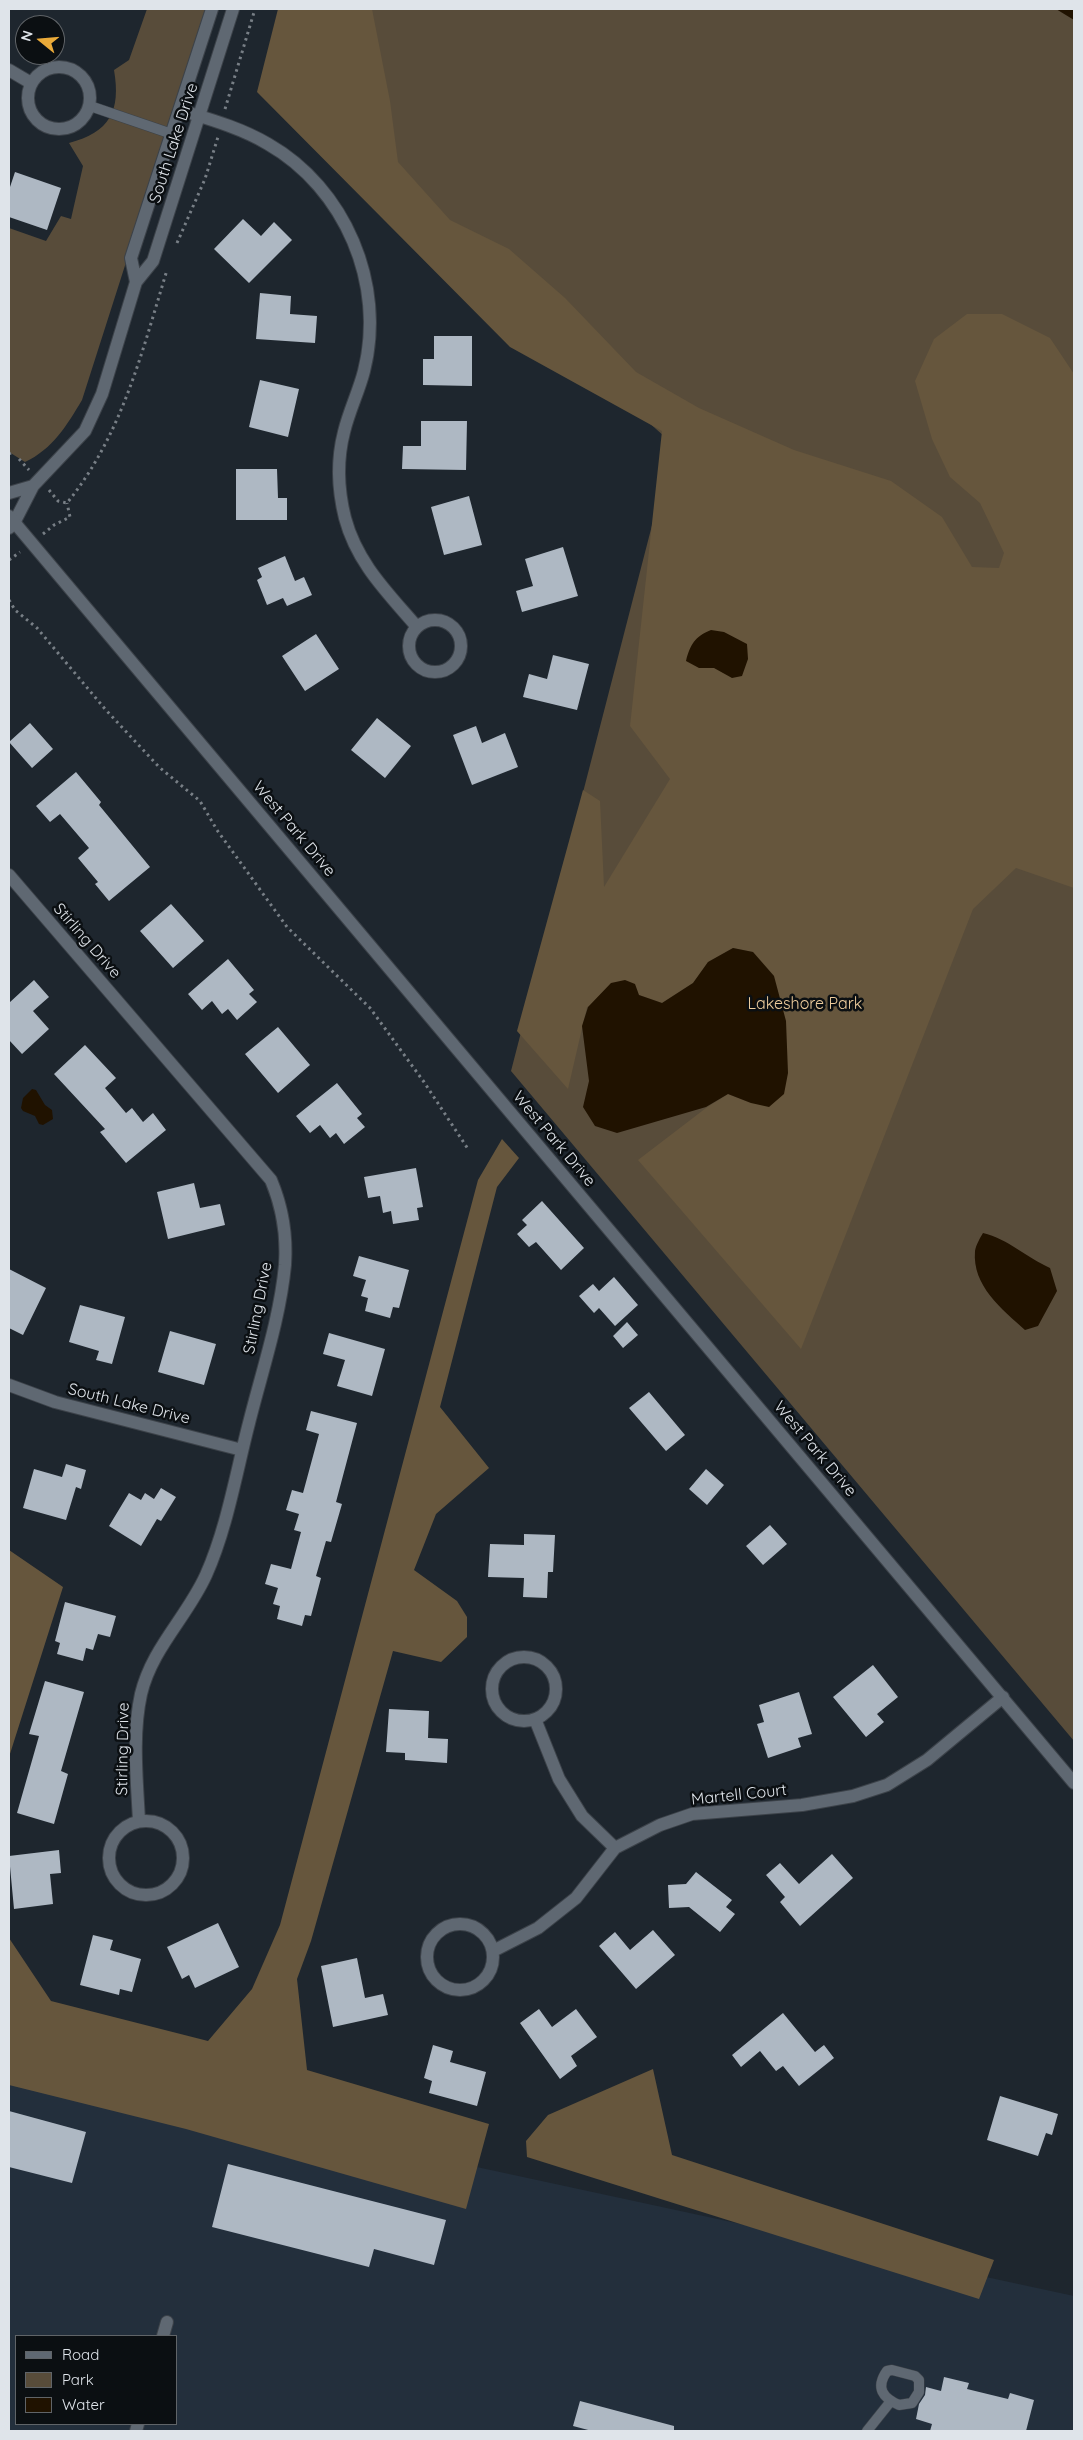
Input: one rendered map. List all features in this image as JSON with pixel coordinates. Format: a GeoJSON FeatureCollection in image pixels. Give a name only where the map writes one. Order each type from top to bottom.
{"type":"FeatureCollection","features":[{"type":"Feature","properties":{"kind":"street","name":"South Lake Drive"},"geometry":{"type":"LineString","coordinates":[[136,282],[131,258],[212,9]]}},
{"type":"Feature","properties":{"kind":"street","name":"South Lake Drive"},"geometry":{"type":"LineString","coordinates":[[11,522],[33,486],[85,431],[102,394],[136,282],[153,261],[233,9]]}},
{"type":"Feature","properties":{"kind":"street"},"geometry":{"type":"LineString","coordinates":[[56,66],[75,70],[89,86],[91,95],[90,106],[79,123],[69,128],[48,127],[39,122],[32,114],[28,93],[31,83],[37,75],[46,69],[56,66]]}},
{"type":"Feature","properties":{"kind":"street"},"geometry":{"type":"LineString","coordinates":[[9,70],[31,83]]}},
{"type":"Feature","properties":{"kind":"street"},"geometry":{"type":"LineString","coordinates":[[180,110],[268,144],[307,174],[337,209],[357,249],[365,274],[369,302],[368,336],[364,370],[344,431],[340,452],[341,496],[345,518],[367,569],[417,627]]}},
{"type":"Feature","properties":{"kind":"street"},"geometry":{"type":"LineString","coordinates":[[9,493],[33,486]]}},
{"type":"Feature","properties":{"kind":"street","name":"West Park Drive"},"geometry":{"type":"LineString","coordinates":[[11,522],[1074,1783]]}},
{"type":"Feature","properties":{"kind":"street"},"geometry":{"type":"LineString","coordinates":[[433,619],[450,623],[456,629],[462,646],[456,663],[442,672],[433,672],[417,666],[412,659],[409,642],[417,627],[433,619]]}},
{"type":"Feature","properties":{"kind":"street","name":"Stirling Drive"},"geometry":{"type":"LineString","coordinates":[[9,875],[271,1180],[276,1192],[283,1224],[285,1242],[282,1285],[216,1548],[205,1575],[156,1654],[143,1687],[136,1737],[139,1821]]}},
{"type":"Feature","properties":{"kind":"street","name":"South Lake Drive"},"geometry":{"type":"LineString","coordinates":[[9,1385],[55,1402],[242,1450]]}},
{"type":"Feature","properties":{"kind":"street"},"geometry":{"type":"LineString","coordinates":[[517,1657],[528,1657],[538,1660],[547,1666],[556,1685],[555,1696],[551,1706],[535,1719],[514,1720],[505,1715],[493,1698],[492,1687],[494,1677],[507,1661],[517,1657]]}},
{"type":"Feature","properties":{"kind":"street","name":"Martell Court"},"geometry":{"type":"LineString","coordinates":[[493,1951],[538,1928],[576,1898],[616,1848],[660,1825],[692,1814],[802,1805],[854,1796],[887,1785],[927,1760],[1003,1697]]}},
{"type":"Feature","properties":{"kind":"street"},"geometry":{"type":"LineString","coordinates":[[535,1719],[558,1779],[582,1816],[616,1848]]}},
{"type":"Feature","properties":{"kind":"street"},"geometry":{"type":"LineString","coordinates":[[139,1821],[152,1821],[164,1825],[174,1833],[180,1843],[183,1856],[182,1868],[168,1888],[144,1895],[133,1892],[123,1886],[115,1877],[110,1866],[112,1843],[128,1825],[139,1821]]}},
{"type":"Feature","properties":{"kind":"street"},"geometry":{"type":"LineString","coordinates":[[462,1924],[478,1929],[489,1940],[493,1951],[493,1961],[487,1976],[475,1986],[464,1990],[453,1989],[443,1985],[429,1968],[429,1947],[434,1937],[452,1925],[462,1924]]}},
{"type":"Feature","properties":{"kind":"street"},"geometry":{"type":"LineString","coordinates":[[163,2335],[167,2322]]}},
{"type":"Feature","properties":{"kind":"lane"},"geometry":{"type":"LineString","coordinates":[[90,106],[172,134]]}},
{"type":"Feature","properties":{"kind":"lane"},"geometry":{"type":"LineString","coordinates":[[867,2431],[891,2401]]}},
{"type":"Feature","properties":{"kind":"path"},"geometry":{"type":"LineString","coordinates":[[54,525],[70,517],[68,503]]}},
{"type":"Feature","properties":{"kind":"path"},"geometry":{"type":"LineString","coordinates":[[9,600],[15,610],[37,628],[105,709],[159,767],[200,801],[217,830],[287,927],[370,1008],[424,1082],[468,1149]]}},
{"type":"Feature","properties":{"kind":"shaded area"},"geometry":{"type":"Polygon","coordinates":[[[9,2066],[1074,2296],[1074,2431],[9,2431],[9,2066]]]}},
{"type":"Feature","properties":{"kind":"green space"},"geometry":{"type":"Polygon","coordinates":[[[147,9],[207,9],[82,400],[58,436],[44,450],[25,462],[9,452],[9,228],[46,241],[61,216],[71,219],[83,166],[69,143],[94,133],[110,118],[116,97],[114,70],[129,60],[147,9]]]}},
{"type":"Feature","properties":{"kind":"green space"},"geometry":{"type":"Polygon","coordinates":[[[278,9],[372,9],[390,101],[398,162],[450,220],[509,249],[565,298],[636,372],[699,408],[794,450],[891,481],[942,517],[972,567],[999,568],[1004,553],[980,503],[950,477],[932,439],[915,381],[934,339],[967,314],[1002,314],[1050,338],[1074,374],[1074,888],[1016,868],[973,909],[801,1349],[638,1160],[706,1108],[728,1094],[751,1103],[774,976],[753,952],[733,948],[708,962],[693,983],[662,1003],[639,995],[587,1007],[568,1089],[517,1031],[583,790],[600,801],[604,887],[670,779],[630,726],[662,431],[510,347],[257,92],[278,9]]]}},
{"type":"Feature","properties":{"kind":"green space","name":"Lakeshore Park"},"geometry":{"type":"Polygon","coordinates":[[[353,9],[1074,9],[1074,1741],[511,1071],[673,444],[348,157],[353,9]]]}},
{"type":"Feature","properties":{"kind":"green space"},"geometry":{"type":"Polygon","coordinates":[[[502,1139],[519,1158],[497,1187],[440,1407],[489,1468],[436,1514],[414,1570],[457,1601],[467,1617],[467,1637],[441,1662],[393,1651],[311,1941],[297,1979],[307,2070],[489,2124],[466,2209],[186,2129],[9,2085],[9,1938],[51,2001],[208,2041],[252,1989],[280,1925],[478,1180],[502,1139]]]}},
{"type":"Feature","properties":{"kind":"green space"},"geometry":{"type":"Polygon","coordinates":[[[9,1550],[63,1587],[9,1757],[9,1550]]]}},
{"type":"Feature","properties":{"kind":"green space"},"geometry":{"type":"Polygon","coordinates":[[[653,2069],[672,2155],[994,2260],[979,2299],[527,2157],[526,2141],[548,2115],[653,2069]]]}},
{"type":"Feature","properties":{"kind":"water"},"geometry":{"type":"Polygon","coordinates":[[[1056,9],[1074,9],[1074,20],[1056,9]]]}},
{"type":"Feature","properties":{"kind":"water"},"geometry":{"type":"Polygon","coordinates":[[[711,630],[724,632],[747,644],[748,659],[742,676],[732,678],[714,668],[699,668],[686,661],[689,650],[697,638],[711,630]]]}},
{"type":"Feature","properties":{"kind":"water"},"geometry":{"type":"Polygon","coordinates":[[[733,948],[753,952],[774,976],[786,1021],[788,1073],[784,1094],[769,1107],[751,1103],[728,1094],[706,1107],[617,1133],[595,1126],[583,1107],[589,1081],[582,1026],[588,1007],[611,983],[625,980],[635,984],[639,995],[662,1003],[693,983],[708,962],[733,948]]]}},
{"type":"Feature","properties":{"kind":"water"},"geometry":{"type":"Polygon","coordinates":[[[32,1089],[36,1090],[45,1105],[52,1110],[53,1119],[43,1125],[39,1124],[35,1116],[23,1111],[21,1108],[23,1098],[32,1089]]]}},
{"type":"Feature","properties":{"kind":"water"},"geometry":{"type":"Polygon","coordinates":[[[983,1233],[1001,1239],[1050,1268],[1057,1291],[1038,1326],[1025,1330],[998,1305],[983,1286],[975,1264],[975,1251],[983,1233]]]}},
{"type":"Feature","properties":{"kind":"building"},"geometry":{"type":"Polygon","coordinates":[[[15,172],[61,188],[47,230],[9,217],[9,190],[15,172]]]}},
{"type":"Feature","properties":{"kind":"building"},"geometry":{"type":"Polygon","coordinates":[[[243,219],[261,236],[274,222],[292,240],[249,283],[214,249],[243,219]]]}},
{"type":"Feature","properties":{"kind":"building"},"geometry":{"type":"Polygon","coordinates":[[[260,293],[291,296],[290,314],[317,316],[315,343],[256,339],[260,293]]]}},
{"type":"Feature","properties":{"kind":"building"},"geometry":{"type":"Polygon","coordinates":[[[434,336],[472,336],[472,386],[423,385],[423,359],[434,359],[434,336]]]}},
{"type":"Feature","properties":{"kind":"building"},"geometry":{"type":"Polygon","coordinates":[[[260,380],[299,389],[288,437],[249,427],[260,380]]]}},
{"type":"Feature","properties":{"kind":"building"},"geometry":{"type":"Polygon","coordinates":[[[421,421],[467,421],[466,470],[402,469],[403,446],[421,446],[421,421]]]}},
{"type":"Feature","properties":{"kind":"building"},"geometry":{"type":"Polygon","coordinates":[[[236,469],[277,469],[278,498],[287,498],[287,520],[236,520],[236,469]]]}},
{"type":"Feature","properties":{"kind":"building"},"geometry":{"type":"Polygon","coordinates":[[[469,496],[482,545],[444,555],[431,507],[469,496]]]}},
{"type":"Feature","properties":{"kind":"building"},"geometry":{"type":"Polygon","coordinates":[[[563,547],[578,596],[522,612],[516,591],[533,586],[525,559],[563,547]]]}},
{"type":"Feature","properties":{"kind":"building"},"geometry":{"type":"Polygon","coordinates":[[[285,556],[295,581],[304,577],[312,595],[287,606],[283,598],[267,605],[257,580],[262,577],[258,568],[285,556]]]}},
{"type":"Feature","properties":{"kind":"building"},"geometry":{"type":"Polygon","coordinates":[[[316,634],[339,669],[305,691],[282,656],[316,634]]]}},
{"type":"Feature","properties":{"kind":"building"},"geometry":{"type":"Polygon","coordinates":[[[553,655],[589,664],[577,710],[523,697],[529,674],[547,679],[553,655]]]}},
{"type":"Feature","properties":{"kind":"building"},"geometry":{"type":"Polygon","coordinates":[[[377,718],[411,746],[385,778],[351,750],[377,718]]]}},
{"type":"Feature","properties":{"kind":"building"},"geometry":{"type":"Polygon","coordinates":[[[30,723],[53,749],[32,768],[9,742],[30,723]]]}},
{"type":"Feature","properties":{"kind":"building"},"geometry":{"type":"Polygon","coordinates":[[[476,726],[482,743],[505,733],[518,767],[472,785],[453,735],[476,726]]]}},
{"type":"Feature","properties":{"kind":"building"},"geometry":{"type":"Polygon","coordinates":[[[76,772],[101,802],[99,805],[150,867],[109,901],[95,884],[98,882],[78,858],[89,848],[60,814],[50,822],[36,806],[76,772]]]}},
{"type":"Feature","properties":{"kind":"building"},"geometry":{"type":"Polygon","coordinates":[[[171,904],[204,941],[173,968],[140,931],[171,904]]]}},
{"type":"Feature","properties":{"kind":"building"},"geometry":{"type":"Polygon","coordinates":[[[228,959],[254,990],[249,994],[257,1002],[237,1020],[228,1009],[222,1014],[212,1001],[202,1010],[188,994],[228,959]]]}},
{"type":"Feature","properties":{"kind":"building"},"geometry":{"type":"Polygon","coordinates":[[[34,980],[49,997],[33,1011],[49,1029],[22,1054],[9,1040],[9,1003],[34,980]]]}},
{"type":"Feature","properties":{"kind":"building"},"geometry":{"type":"Polygon","coordinates":[[[278,1027],[310,1065],[278,1093],[245,1054],[278,1027]]]}},
{"type":"Feature","properties":{"kind":"building"},"geometry":{"type":"Polygon","coordinates":[[[85,1045],[116,1078],[105,1088],[126,1113],[132,1108],[143,1122],[153,1113],[166,1130],[126,1163],[100,1132],[105,1129],[54,1074],[85,1045]]]}},
{"type":"Feature","properties":{"kind":"building"},"geometry":{"type":"Polygon","coordinates":[[[337,1083],[362,1114],[357,1118],[365,1127],[344,1144],[336,1133],[330,1138],[320,1125],[310,1133],[296,1116],[337,1083]]]}},
{"type":"Feature","properties":{"kind":"building"},"geometry":{"type":"Polygon","coordinates":[[[416,1168],[423,1207],[417,1208],[419,1220],[393,1224],[391,1211],[383,1213],[380,1196],[368,1198],[364,1177],[416,1168]]]}},
{"type":"Feature","properties":{"kind":"building"},"geometry":{"type":"Polygon","coordinates":[[[194,1183],[200,1208],[220,1204],[225,1225],[168,1239],[157,1192],[194,1183]]]}},
{"type":"Feature","properties":{"kind":"building"},"geometry":{"type":"Polygon","coordinates":[[[542,1201],[584,1248],[561,1270],[536,1242],[529,1247],[517,1234],[527,1225],[522,1220],[542,1201]]]}},
{"type":"Feature","properties":{"kind":"building"},"geometry":{"type":"Polygon","coordinates":[[[359,1256],[409,1270],[399,1308],[393,1307],[390,1318],[365,1311],[368,1298],[361,1296],[366,1280],[353,1276],[359,1256]]]}},
{"type":"Feature","properties":{"kind":"building"},"geometry":{"type":"Polygon","coordinates":[[[9,1269],[46,1288],[23,1335],[9,1328],[9,1269]]]}},
{"type":"Feature","properties":{"kind":"building"},"geometry":{"type":"Polygon","coordinates":[[[614,1277],[638,1305],[615,1326],[599,1308],[594,1313],[579,1296],[593,1284],[599,1291],[614,1277]]]}},
{"type":"Feature","properties":{"kind":"building"},"geometry":{"type":"Polygon","coordinates":[[[80,1305],[125,1317],[112,1364],[96,1360],[99,1351],[69,1342],[80,1305]]]}},
{"type":"Feature","properties":{"kind":"building"},"geometry":{"type":"Polygon","coordinates":[[[627,1322],[638,1335],[623,1348],[613,1336],[627,1322]]]}},
{"type":"Feature","properties":{"kind":"building"},"geometry":{"type":"Polygon","coordinates":[[[170,1331],[216,1344],[204,1385],[158,1372],[170,1331]]]}},
{"type":"Feature","properties":{"kind":"building"},"geometry":{"type":"Polygon","coordinates":[[[329,1333],[385,1349],[372,1396],[337,1386],[345,1360],[323,1354],[329,1333]]]}},
{"type":"Feature","properties":{"kind":"building"},"geometry":{"type":"Polygon","coordinates":[[[649,1392],[685,1435],[666,1451],[629,1408],[649,1392]]]}},
{"type":"Feature","properties":{"kind":"building"},"geometry":{"type":"Polygon","coordinates":[[[311,1411],[357,1423],[336,1502],[342,1504],[331,1542],[326,1541],[316,1576],[321,1578],[311,1616],[305,1615],[302,1626],[277,1619],[280,1606],[273,1604],[278,1588],[265,1584],[271,1564],[291,1569],[301,1532],[294,1530],[299,1514],[286,1510],[292,1490],[303,1493],[319,1434],[306,1430],[311,1411]]]}},
{"type":"Feature","properties":{"kind":"building"},"geometry":{"type":"Polygon","coordinates":[[[66,1464],[86,1470],[81,1489],[76,1487],[66,1520],[23,1508],[34,1469],[62,1477],[66,1464]]]}},
{"type":"Feature","properties":{"kind":"building"},"geometry":{"type":"Polygon","coordinates":[[[706,1469],[724,1485],[707,1505],[689,1489],[706,1469]]]}},
{"type":"Feature","properties":{"kind":"building"},"geometry":{"type":"Polygon","coordinates":[[[161,1488],[176,1497],[161,1521],[157,1519],[141,1546],[109,1526],[129,1493],[141,1500],[145,1493],[154,1499],[161,1488]]]}},
{"type":"Feature","properties":{"kind":"building"},"geometry":{"type":"Polygon","coordinates":[[[770,1525],[787,1544],[763,1565],[746,1546],[770,1525]]]}},
{"type":"Feature","properties":{"kind":"building"},"geometry":{"type":"Polygon","coordinates":[[[524,1534],[555,1535],[553,1572],[548,1572],[547,1598],[523,1597],[524,1578],[488,1577],[490,1544],[524,1545],[524,1534]]]}},
{"type":"Feature","properties":{"kind":"building"},"geometry":{"type":"Polygon","coordinates":[[[65,1602],[116,1616],[110,1637],[98,1634],[93,1650],[86,1648],[83,1661],[57,1654],[60,1643],[55,1641],[65,1602]]]}},
{"type":"Feature","properties":{"kind":"building"},"geometry":{"type":"Polygon","coordinates":[[[873,1665],[898,1697],[877,1714],[884,1722],[866,1737],[833,1697],[873,1665]]]}},
{"type":"Feature","properties":{"kind":"building"},"geometry":{"type":"Polygon","coordinates":[[[45,1681],[84,1692],[61,1771],[68,1774],[54,1824],[17,1813],[39,1736],[29,1734],[45,1681]]]}},
{"type":"Feature","properties":{"kind":"building"},"geometry":{"type":"Polygon","coordinates":[[[799,1692],[812,1734],[798,1738],[801,1747],[768,1758],[757,1724],[764,1722],[759,1705],[799,1692]]]}},
{"type":"Feature","properties":{"kind":"building"},"geometry":{"type":"Polygon","coordinates":[[[389,1709],[429,1711],[428,1738],[448,1739],[447,1763],[405,1760],[405,1753],[386,1752],[389,1709]]]}},
{"type":"Feature","properties":{"kind":"building"},"geometry":{"type":"Polygon","coordinates":[[[59,1850],[61,1873],[50,1874],[53,1904],[14,1909],[9,1856],[59,1850]]]}},
{"type":"Feature","properties":{"kind":"building"},"geometry":{"type":"Polygon","coordinates":[[[832,1854],[853,1878],[800,1926],[780,1902],[785,1897],[766,1875],[780,1863],[799,1884],[832,1854]]]}},
{"type":"Feature","properties":{"kind":"building"},"geometry":{"type":"Polygon","coordinates":[[[696,1872],[732,1900],[726,1907],[735,1914],[720,1932],[689,1907],[669,1908],[668,1885],[686,1884],[696,1872]]]}},
{"type":"Feature","properties":{"kind":"building"},"geometry":{"type":"Polygon","coordinates":[[[218,1923],[239,1967],[195,1988],[189,1975],[182,1979],[167,1947],[218,1923]]]}},
{"type":"Feature","properties":{"kind":"building"},"geometry":{"type":"Polygon","coordinates":[[[653,1930],[675,1955],[636,1989],[599,1946],[615,1932],[630,1950],[653,1930]]]}},
{"type":"Feature","properties":{"kind":"building"},"geometry":{"type":"Polygon","coordinates":[[[93,1935],[113,1940],[110,1950],[141,1959],[132,1992],[120,1989],[119,1995],[80,1985],[93,1935]]]}},
{"type":"Feature","properties":{"kind":"building"},"geometry":{"type":"Polygon","coordinates":[[[357,1958],[365,1998],[383,1994],[388,2015],[333,2027],[321,1966],[357,1958]]]}},
{"type":"Feature","properties":{"kind":"building"},"geometry":{"type":"Polygon","coordinates":[[[539,2009],[552,2027],[576,2009],[597,2037],[571,2056],[577,2066],[560,2079],[520,2023],[539,2009]]]}},
{"type":"Feature","properties":{"kind":"building"},"geometry":{"type":"Polygon","coordinates":[[[783,2013],[815,2052],[824,2045],[834,2058],[799,2086],[783,2066],[776,2071],[760,2051],[741,2067],[732,2055],[783,2013]]]}},
{"type":"Feature","properties":{"kind":"building"},"geometry":{"type":"Polygon","coordinates":[[[433,2045],[453,2051],[450,2062],[486,2072],[477,2106],[429,2093],[432,2081],[424,2078],[433,2045]]]}},
{"type":"Feature","properties":{"kind":"building"},"geometry":{"type":"Polygon","coordinates":[[[1000,2096],[1058,2114],[1052,2135],[1046,2133],[1038,2156],[987,2140],[1000,2096]]]}},
{"type":"Feature","properties":{"kind":"building"},"geometry":{"type":"Polygon","coordinates":[[[9,2111],[86,2132],[72,2183],[9,2167],[9,2111]]]}},
{"type":"Feature","properties":{"kind":"building"},"geometry":{"type":"Polygon","coordinates":[[[228,2164],[446,2220],[434,2265],[374,2249],[369,2267],[212,2227],[228,2164]]]}},
{"type":"Feature","properties":{"kind":"building"},"geometry":{"type":"Polygon","coordinates":[[[944,2377],[969,2383],[967,2389],[1008,2399],[1010,2393],[1034,2400],[1026,2431],[930,2431],[932,2424],[916,2419],[919,2404],[925,2395],[926,2387],[941,2391],[944,2377]]]}},
{"type":"Feature","properties":{"kind":"building"},"geometry":{"type":"Polygon","coordinates":[[[580,2401],[674,2426],[674,2431],[592,2431],[573,2426],[580,2401]]]}}]}
